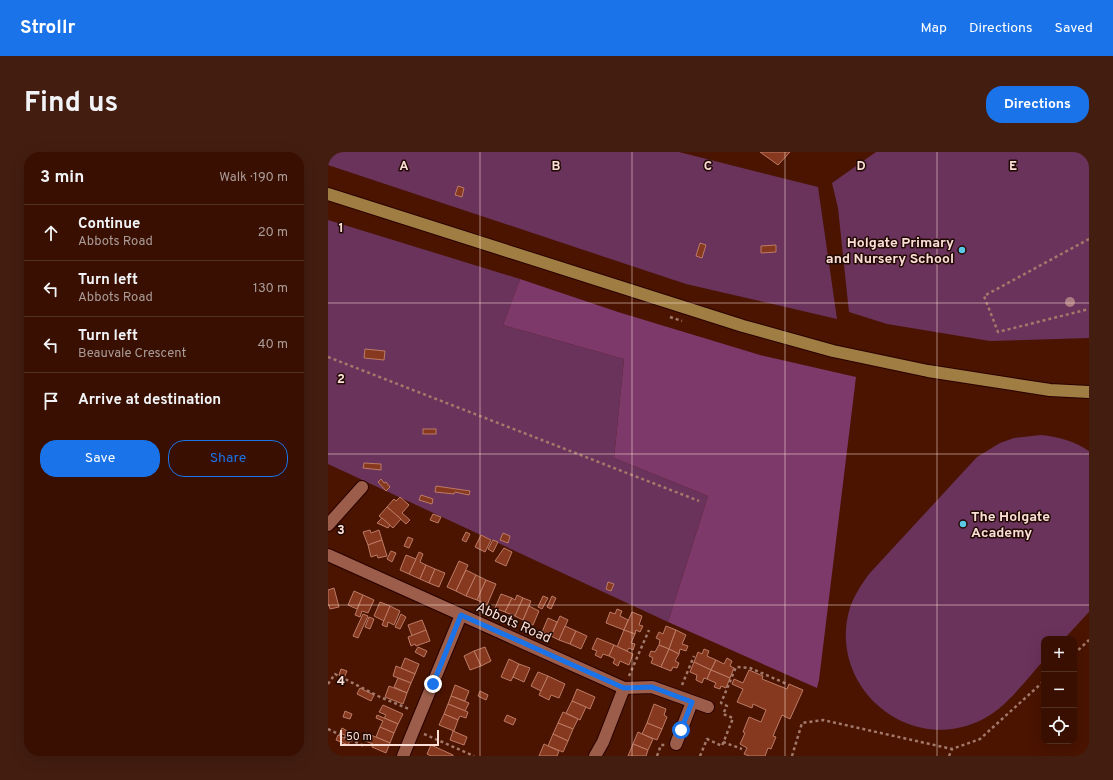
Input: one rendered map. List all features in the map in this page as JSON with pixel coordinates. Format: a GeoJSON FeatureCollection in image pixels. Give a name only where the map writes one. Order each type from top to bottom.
{"type":"FeatureCollection","features":[{"type":"Feature","properties":{"kind":"main road"},"geometry":{"type":"LineString","coordinates":[[328,194],[736,324],[833,351],[928,371],[1050,390],[1089,392]]}},
{"type":"Feature","properties":{"kind":"street"},"geometry":{"type":"LineString","coordinates":[[328,525],[362,487]]}},
{"type":"Feature","properties":{"kind":"street","name":"Abbots Road"},"geometry":{"type":"LineString","coordinates":[[328,555],[624,688],[652,687],[708,707]]}},
{"type":"Feature","properties":{"kind":"street"},"geometry":{"type":"LineString","coordinates":[[403,756],[461,615]]}},
{"type":"Feature","properties":{"kind":"street"},"geometry":{"type":"LineString","coordinates":[[595,756],[603,742],[624,688]]}},
{"type":"Feature","properties":{"kind":"street"},"geometry":{"type":"LineString","coordinates":[[676,744],[692,702]]}},
{"type":"Feature","properties":{"kind":"path"},"geometry":{"type":"LineString","coordinates":[[1089,240],[984,296],[998,332],[1089,309]]}},
{"type":"Feature","properties":{"kind":"path"},"geometry":{"type":"LineString","coordinates":[[328,357],[699,501]]}},
{"type":"Feature","properties":{"kind":"path"},"geometry":{"type":"LineString","coordinates":[[624,688],[649,630]]}},
{"type":"Feature","properties":{"kind":"path"},"geometry":{"type":"LineString","coordinates":[[1077,651],[1089,640]]}},
{"type":"Feature","properties":{"kind":"path"},"geometry":{"type":"LineString","coordinates":[[677,696],[694,656]]}},
{"type":"Feature","properties":{"kind":"path"},"geometry":{"type":"LineString","coordinates":[[700,756],[706,739],[722,746],[733,718],[723,714],[727,706],[721,703],[736,667],[750,668],[787,684]]}},
{"type":"Feature","properties":{"kind":"path"},"geometry":{"type":"LineString","coordinates":[[328,684],[334,674],[380,697],[421,713]]}},
{"type":"Feature","properties":{"kind":"path"},"geometry":{"type":"LineString","coordinates":[[792,756],[802,723],[823,720],[952,749],[980,739],[1041,684]]}},
{"type":"Feature","properties":{"kind":"path"},"geometry":{"type":"LineString","coordinates":[[328,729],[366,747]]}},
{"type":"Feature","properties":{"kind":"path"},"geometry":{"type":"LineString","coordinates":[[414,730],[474,756]]}},
{"type":"Feature","properties":{"kind":"path"},"geometry":{"type":"LineString","coordinates":[[723,742],[742,749]]}},
{"type":"Feature","properties":{"kind":"path"},"geometry":{"type":"LineString","coordinates":[[949,756],[952,749]]}},
{"type":"Feature","properties":{"kind":"shaded area"},"geometry":{"type":"Polygon","coordinates":[[[328,152],[679,152],[818,187],[837,319],[686,284],[328,165],[328,152]]]}},
{"type":"Feature","properties":{"kind":"shaded area","name":"Holgate Primary and Nursery School"},"geometry":{"type":"Polygon","coordinates":[[[876,152],[1089,152],[1089,338],[990,341],[887,324],[849,312],[838,208],[832,183],[876,152]]]}},
{"type":"Feature","properties":{"kind":"shaded area"},"geometry":{"type":"Polygon","coordinates":[[[328,220],[520,279],[503,325],[624,359],[614,458],[708,496],[668,622],[328,464],[328,220]]]}},
{"type":"Feature","properties":{"kind":"shaded area"},"geometry":{"type":"Polygon","coordinates":[[[520,279],[618,312],[760,355],[856,377],[817,688],[668,622],[708,496],[614,458],[624,359],[503,325],[520,279]]]}},
{"type":"Feature","properties":{"kind":"shaded area"},"geometry":{"type":"Polygon","coordinates":[[[1041,435],[1054,437],[1066,440],[1089,451],[1089,612],[1067,636],[1041,636],[1041,664],[1014,695],[987,717],[977,722],[950,729],[924,728],[900,720],[879,706],[862,687],[851,664],[846,639],[849,611],[855,596],[869,574],[977,457],[1000,443],[1014,438],[1041,435]]]}},
{"type":"Feature","properties":{"kind":"building"},"geometry":{"type":"Polygon","coordinates":[[[760,152],[790,152],[778,165],[760,152]]]}},
{"type":"Feature","properties":{"kind":"building"},"geometry":{"type":"Polygon","coordinates":[[[458,186],[464,188],[462,197],[455,195],[458,186]]]}},
{"type":"Feature","properties":{"kind":"building"},"geometry":{"type":"Polygon","coordinates":[[[700,243],[706,245],[702,258],[696,256],[700,243]]]}},
{"type":"Feature","properties":{"kind":"building"},"geometry":{"type":"Polygon","coordinates":[[[776,245],[776,252],[761,253],[761,246],[776,245]]]}},
{"type":"Feature","properties":{"kind":"building"},"geometry":{"type":"Polygon","coordinates":[[[365,349],[385,351],[384,360],[364,358],[365,349]]]}},
{"type":"Feature","properties":{"kind":"building"},"geometry":{"type":"Polygon","coordinates":[[[423,429],[436,429],[436,434],[423,434],[423,429]]]}},
{"type":"Feature","properties":{"kind":"building"},"geometry":{"type":"Polygon","coordinates":[[[364,463],[381,464],[381,470],[363,468],[364,463]]]}},
{"type":"Feature","properties":{"kind":"building"},"geometry":{"type":"Polygon","coordinates":[[[381,479],[390,487],[386,491],[378,482],[381,479]]]}},
{"type":"Feature","properties":{"kind":"building"},"geometry":{"type":"Polygon","coordinates":[[[436,486],[470,491],[469,495],[455,492],[454,494],[435,492],[436,486]]]}},
{"type":"Feature","properties":{"kind":"building"},"geometry":{"type":"Polygon","coordinates":[[[421,495],[433,499],[432,504],[419,500],[421,495]]]}},
{"type":"Feature","properties":{"kind":"building"},"geometry":{"type":"Polygon","coordinates":[[[400,497],[409,505],[402,513],[410,520],[406,524],[387,507],[394,499],[396,501],[400,497]]]}},
{"type":"Feature","properties":{"kind":"building"},"geometry":{"type":"Polygon","coordinates":[[[387,507],[401,519],[393,528],[379,516],[387,507]]]}},
{"type":"Feature","properties":{"kind":"building"},"geometry":{"type":"Polygon","coordinates":[[[433,514],[441,517],[438,523],[430,520],[433,514]]]}},
{"type":"Feature","properties":{"kind":"building"},"geometry":{"type":"Polygon","coordinates":[[[382,518],[390,525],[388,528],[377,523],[382,518]]]}},
{"type":"Feature","properties":{"kind":"building"},"geometry":{"type":"Polygon","coordinates":[[[370,530],[371,533],[379,530],[382,540],[368,545],[363,532],[370,530]]]}},
{"type":"Feature","properties":{"kind":"building"},"geometry":{"type":"Polygon","coordinates":[[[466,532],[470,534],[466,542],[462,540],[466,532]]]}},
{"type":"Feature","properties":{"kind":"building"},"geometry":{"type":"Polygon","coordinates":[[[503,533],[510,536],[508,543],[500,540],[503,533]]]}},
{"type":"Feature","properties":{"kind":"building"},"geometry":{"type":"Polygon","coordinates":[[[481,535],[491,540],[485,552],[475,547],[481,535]]]}},
{"type":"Feature","properties":{"kind":"building"},"geometry":{"type":"Polygon","coordinates":[[[408,537],[413,539],[409,548],[404,546],[408,537]]]}},
{"type":"Feature","properties":{"kind":"building"},"geometry":{"type":"Polygon","coordinates":[[[382,540],[387,556],[378,558],[377,555],[371,557],[368,545],[382,540]]]}},
{"type":"Feature","properties":{"kind":"building"},"geometry":{"type":"Polygon","coordinates":[[[493,540],[498,542],[493,552],[488,549],[493,540]]]}},
{"type":"Feature","properties":{"kind":"building"},"geometry":{"type":"Polygon","coordinates":[[[504,548],[512,552],[506,566],[495,561],[504,548]]]}},
{"type":"Feature","properties":{"kind":"building"},"geometry":{"type":"Polygon","coordinates":[[[391,551],[396,553],[392,562],[387,559],[391,551]]]}},
{"type":"Feature","properties":{"kind":"building"},"geometry":{"type":"Polygon","coordinates":[[[419,552],[423,554],[420,562],[426,565],[420,579],[409,574],[419,552]]]}},
{"type":"Feature","properties":{"kind":"building"},"geometry":{"type":"Polygon","coordinates":[[[406,555],[416,559],[409,574],[400,570],[406,555]]]}},
{"type":"Feature","properties":{"kind":"building"},"geometry":{"type":"Polygon","coordinates":[[[459,561],[468,565],[456,591],[447,587],[459,561]]]}},
{"type":"Feature","properties":{"kind":"building"},"geometry":{"type":"Polygon","coordinates":[[[426,565],[435,569],[429,583],[420,579],[426,565]]]}},
{"type":"Feature","properties":{"kind":"building"},"geometry":{"type":"Polygon","coordinates":[[[435,569],[445,573],[439,587],[429,583],[435,569]]]}},
{"type":"Feature","properties":{"kind":"building"},"geometry":{"type":"Polygon","coordinates":[[[466,570],[476,575],[466,596],[456,591],[466,570]]]}},
{"type":"Feature","properties":{"kind":"building"},"geometry":{"type":"Polygon","coordinates":[[[476,575],[486,580],[477,600],[466,596],[476,575]]]}},
{"type":"Feature","properties":{"kind":"building"},"geometry":{"type":"Polygon","coordinates":[[[486,580],[496,584],[487,605],[477,600],[486,580]]]}},
{"type":"Feature","properties":{"kind":"building"},"geometry":{"type":"Polygon","coordinates":[[[608,582],[614,584],[611,591],[606,589],[608,582]]]}},
{"type":"Feature","properties":{"kind":"building"},"geometry":{"type":"Polygon","coordinates":[[[334,588],[339,607],[330,609],[329,605],[328,606],[328,590],[334,588]]]}},
{"type":"Feature","properties":{"kind":"building"},"geometry":{"type":"Polygon","coordinates":[[[354,591],[363,595],[357,609],[348,605],[354,591]]]}},
{"type":"Feature","properties":{"kind":"building"},"geometry":{"type":"Polygon","coordinates":[[[501,594],[512,598],[505,612],[495,608],[501,594]]]}},
{"type":"Feature","properties":{"kind":"building"},"geometry":{"type":"Polygon","coordinates":[[[363,595],[374,600],[368,613],[362,611],[360,617],[355,615],[363,595]]]}},
{"type":"Feature","properties":{"kind":"building"},"geometry":{"type":"Polygon","coordinates":[[[517,595],[523,598],[515,616],[505,612],[512,598],[515,600],[517,595]]]}},
{"type":"Feature","properties":{"kind":"building"},"geometry":{"type":"Polygon","coordinates":[[[543,596],[548,598],[542,609],[538,607],[543,596]]]}},
{"type":"Feature","properties":{"kind":"building"},"geometry":{"type":"Polygon","coordinates":[[[552,596],[556,598],[551,609],[547,607],[552,596]]]}},
{"type":"Feature","properties":{"kind":"building"},"geometry":{"type":"Polygon","coordinates":[[[523,598],[531,601],[523,620],[515,616],[523,598]]]}},
{"type":"Feature","properties":{"kind":"building"},"geometry":{"type":"Polygon","coordinates":[[[380,602],[390,606],[384,621],[374,616],[380,602]]]}},
{"type":"Feature","properties":{"kind":"building"},"geometry":{"type":"Polygon","coordinates":[[[390,606],[400,611],[394,625],[388,622],[387,627],[382,625],[390,606]]]}},
{"type":"Feature","properties":{"kind":"building"},"geometry":{"type":"Polygon","coordinates":[[[529,606],[539,611],[533,625],[523,620],[529,606]]]}},
{"type":"Feature","properties":{"kind":"building"},"geometry":{"type":"Polygon","coordinates":[[[617,609],[622,611],[620,616],[628,620],[624,630],[606,623],[610,612],[615,614],[617,609]]]}},
{"type":"Feature","properties":{"kind":"building"},"geometry":{"type":"Polygon","coordinates":[[[632,612],[642,616],[639,625],[643,626],[640,632],[636,630],[635,634],[624,630],[632,612]]]}},
{"type":"Feature","properties":{"kind":"building"},"geometry":{"type":"Polygon","coordinates":[[[363,614],[368,616],[358,638],[353,636],[363,614]]]}},
{"type":"Feature","properties":{"kind":"building"},"geometry":{"type":"Polygon","coordinates":[[[401,614],[406,617],[400,629],[395,627],[401,614]]]}},
{"type":"Feature","properties":{"kind":"building"},"geometry":{"type":"Polygon","coordinates":[[[560,616],[568,620],[559,640],[551,636],[560,616]]]}},
{"type":"Feature","properties":{"kind":"building"},"geometry":{"type":"Polygon","coordinates":[[[369,617],[374,619],[370,629],[365,627],[369,617]]]}},
{"type":"Feature","properties":{"kind":"building"},"geometry":{"type":"Polygon","coordinates":[[[548,618],[557,622],[551,636],[542,632],[548,618]]]}},
{"type":"Feature","properties":{"kind":"building"},"geometry":{"type":"Polygon","coordinates":[[[422,620],[426,630],[412,636],[408,625],[422,620]]]}},
{"type":"Feature","properties":{"kind":"building"},"geometry":{"type":"Polygon","coordinates":[[[565,626],[576,631],[570,644],[559,640],[565,626]]]}},
{"type":"Feature","properties":{"kind":"building"},"geometry":{"type":"Polygon","coordinates":[[[666,626],[676,630],[669,649],[659,645],[660,640],[656,638],[659,632],[663,634],[666,626]]]}},
{"type":"Feature","properties":{"kind":"building"},"geometry":{"type":"Polygon","coordinates":[[[426,630],[430,641],[416,646],[415,644],[411,646],[408,637],[426,630]]]}},
{"type":"Feature","properties":{"kind":"building"},"geometry":{"type":"Polygon","coordinates":[[[624,630],[635,634],[631,643],[635,644],[633,650],[629,648],[627,651],[617,647],[624,630]]]}},
{"type":"Feature","properties":{"kind":"building"},"geometry":{"type":"Polygon","coordinates":[[[676,630],[686,635],[682,644],[688,646],[686,651],[680,649],[679,654],[669,649],[676,630]]]}},
{"type":"Feature","properties":{"kind":"building"},"geometry":{"type":"Polygon","coordinates":[[[576,631],[587,636],[581,649],[570,644],[576,631]]]}},
{"type":"Feature","properties":{"kind":"building"},"geometry":{"type":"Polygon","coordinates":[[[597,638],[614,645],[609,656],[603,654],[601,658],[595,655],[597,651],[592,649],[597,638]]]}},
{"type":"Feature","properties":{"kind":"building"},"geometry":{"type":"Polygon","coordinates":[[[614,645],[633,654],[629,665],[620,661],[618,666],[613,663],[615,659],[609,656],[614,645]]]}},
{"type":"Feature","properties":{"kind":"building"},"geometry":{"type":"Polygon","coordinates":[[[659,645],[669,649],[661,667],[651,663],[653,658],[649,656],[651,651],[655,652],[659,645]]]}},
{"type":"Feature","properties":{"kind":"building"},"geometry":{"type":"Polygon","coordinates":[[[418,647],[427,651],[424,657],[415,652],[418,647]]]}},
{"type":"Feature","properties":{"kind":"building"},"geometry":{"type":"Polygon","coordinates":[[[485,647],[491,661],[481,666],[474,651],[485,647]]]}},
{"type":"Feature","properties":{"kind":"building"},"geometry":{"type":"Polygon","coordinates":[[[669,649],[679,654],[675,661],[679,663],[677,668],[673,667],[671,671],[661,667],[669,649]]]}},
{"type":"Feature","properties":{"kind":"building"},"geometry":{"type":"Polygon","coordinates":[[[704,649],[709,651],[707,656],[716,660],[711,670],[694,662],[698,652],[702,654],[704,649]]]}},
{"type":"Feature","properties":{"kind":"building"},"geometry":{"type":"Polygon","coordinates":[[[474,651],[481,666],[470,670],[464,656],[474,651]]]}},
{"type":"Feature","properties":{"kind":"building"},"geometry":{"type":"Polygon","coordinates":[[[405,658],[419,664],[415,674],[401,668],[405,658]]]}},
{"type":"Feature","properties":{"kind":"building"},"geometry":{"type":"Polygon","coordinates":[[[727,658],[732,661],[730,666],[734,668],[730,678],[711,670],[716,660],[724,664],[727,658]]]}},
{"type":"Feature","properties":{"kind":"building"},"geometry":{"type":"Polygon","coordinates":[[[509,659],[519,664],[511,681],[501,677],[509,659]]]}},
{"type":"Feature","properties":{"kind":"building"},"geometry":{"type":"Polygon","coordinates":[[[694,662],[711,670],[707,679],[704,678],[702,683],[696,680],[697,675],[690,672],[694,662]]]}},
{"type":"Feature","properties":{"kind":"building"},"geometry":{"type":"Polygon","coordinates":[[[519,664],[530,668],[524,682],[513,677],[519,664]]]}},
{"type":"Feature","properties":{"kind":"building"},"geometry":{"type":"Polygon","coordinates":[[[396,666],[415,674],[411,683],[393,676],[396,666]]]}},
{"type":"Feature","properties":{"kind":"building"},"geometry":{"type":"Polygon","coordinates":[[[341,669],[347,671],[344,678],[339,675],[341,669]]]}},
{"type":"Feature","properties":{"kind":"building"},"geometry":{"type":"Polygon","coordinates":[[[711,670],[730,678],[726,688],[721,686],[720,689],[714,687],[716,683],[707,679],[711,670]]]}},
{"type":"Feature","properties":{"kind":"building"},"geometry":{"type":"Polygon","coordinates":[[[749,670],[763,676],[762,679],[787,689],[789,684],[803,690],[790,719],[782,715],[773,736],[776,737],[771,749],[768,748],[765,756],[749,756],[744,754],[747,748],[740,744],[745,733],[743,732],[749,717],[761,722],[766,710],[753,704],[752,708],[737,702],[743,689],[732,684],[734,679],[743,683],[749,670]]]}},
{"type":"Feature","properties":{"kind":"building"},"geometry":{"type":"Polygon","coordinates":[[[538,672],[548,676],[541,691],[531,686],[538,672]]]}},
{"type":"Feature","properties":{"kind":"building"},"geometry":{"type":"Polygon","coordinates":[[[548,676],[565,684],[559,698],[551,695],[549,700],[539,695],[548,676]]]}},
{"type":"Feature","properties":{"kind":"building"},"geometry":{"type":"Polygon","coordinates":[[[398,678],[411,683],[407,693],[394,687],[398,678]]]}},
{"type":"Feature","properties":{"kind":"building"},"geometry":{"type":"Polygon","coordinates":[[[455,685],[469,691],[465,701],[451,696],[455,685]]]}},
{"type":"Feature","properties":{"kind":"building"},"geometry":{"type":"Polygon","coordinates":[[[389,686],[407,693],[403,704],[385,697],[389,686]]]}},
{"type":"Feature","properties":{"kind":"building"},"geometry":{"type":"Polygon","coordinates":[[[360,688],[374,695],[371,701],[357,694],[360,688]]]}},
{"type":"Feature","properties":{"kind":"building"},"geometry":{"type":"Polygon","coordinates":[[[577,689],[595,697],[590,709],[572,701],[577,689]]]}},
{"type":"Feature","properties":{"kind":"building"},"geometry":{"type":"Polygon","coordinates":[[[480,691],[488,695],[486,700],[478,696],[480,691]]]}},
{"type":"Feature","properties":{"kind":"building"},"geometry":{"type":"Polygon","coordinates":[[[451,696],[469,703],[465,711],[448,704],[451,696]]]}},
{"type":"Feature","properties":{"kind":"building"},"geometry":{"type":"Polygon","coordinates":[[[572,701],[586,707],[580,720],[566,713],[572,701]]]}},
{"type":"Feature","properties":{"kind":"building"},"geometry":{"type":"Polygon","coordinates":[[[448,704],[468,712],[466,718],[460,716],[458,720],[444,714],[448,704]]]}},
{"type":"Feature","properties":{"kind":"building"},"geometry":{"type":"Polygon","coordinates":[[[654,704],[666,709],[664,715],[667,717],[662,729],[647,723],[654,704]]]}},
{"type":"Feature","properties":{"kind":"building"},"geometry":{"type":"Polygon","coordinates":[[[383,705],[403,714],[398,724],[384,718],[386,715],[379,712],[383,705]]]}},
{"type":"Feature","properties":{"kind":"building"},"geometry":{"type":"Polygon","coordinates":[[[345,711],[352,714],[350,719],[343,717],[345,711]]]}},
{"type":"Feature","properties":{"kind":"building"},"geometry":{"type":"Polygon","coordinates":[[[563,712],[578,719],[573,729],[558,723],[563,712]]]}},
{"type":"Feature","properties":{"kind":"building"},"geometry":{"type":"Polygon","coordinates":[[[444,714],[458,720],[454,731],[439,725],[444,714]]]}},
{"type":"Feature","properties":{"kind":"building"},"geometry":{"type":"Polygon","coordinates":[[[377,715],[398,724],[394,733],[380,727],[383,721],[376,718],[377,715]]]}},
{"type":"Feature","properties":{"kind":"building"},"geometry":{"type":"Polygon","coordinates":[[[507,715],[516,719],[513,725],[504,721],[507,715]]]}},
{"type":"Feature","properties":{"kind":"building"},"geometry":{"type":"Polygon","coordinates":[[[558,723],[573,729],[568,741],[553,734],[558,723]]]}},
{"type":"Feature","properties":{"kind":"building"},"geometry":{"type":"Polygon","coordinates":[[[647,723],[662,729],[657,740],[642,734],[647,723]]]}},
{"type":"Feature","properties":{"kind":"building"},"geometry":{"type":"Polygon","coordinates":[[[380,727],[394,733],[390,743],[376,737],[380,727]]]}},
{"type":"Feature","properties":{"kind":"building"},"geometry":{"type":"Polygon","coordinates":[[[342,728],[351,733],[349,737],[340,733],[342,728]]]}},
{"type":"Feature","properties":{"kind":"building"},"geometry":{"type":"Polygon","coordinates":[[[453,731],[467,737],[464,745],[450,740],[453,731]]]}},
{"type":"Feature","properties":{"kind":"building"},"geometry":{"type":"Polygon","coordinates":[[[638,732],[653,739],[648,750],[633,744],[638,732]]]}},
{"type":"Feature","properties":{"kind":"building"},"geometry":{"type":"Polygon","coordinates":[[[366,733],[390,743],[386,753],[372,747],[373,744],[363,740],[366,733]]]}},
{"type":"Feature","properties":{"kind":"building"},"geometry":{"type":"Polygon","coordinates":[[[553,734],[568,741],[563,752],[548,746],[553,734]]]}},
{"type":"Feature","properties":{"kind":"building"},"geometry":{"type":"Polygon","coordinates":[[[338,735],[350,741],[348,745],[336,740],[338,735]]]}},
{"type":"Feature","properties":{"kind":"building"},"geometry":{"type":"Polygon","coordinates":[[[544,744],[559,751],[557,756],[539,756],[544,744]]]}},
{"type":"Feature","properties":{"kind":"building"},"geometry":{"type":"Polygon","coordinates":[[[633,744],[648,750],[646,756],[628,756],[633,744]]]}},
{"type":"Feature","properties":{"kind":"building"},"geometry":{"type":"Polygon","coordinates":[[[431,745],[453,756],[431,756],[427,754],[431,745]]]}},
{"type":"Feature","properties":{"kind":"place","name":"Holgate Primary and Nursery School"},"geometry":{"type":"Point","coordinates":[962,250]}},
{"type":"Feature","properties":{"kind":"place","name":"The Holgate Academy"},"geometry":{"type":"Point","coordinates":[963,524]}},
{"type":"Feature","properties":{"kind":"route"},"geometry":{"type":"LineString","coordinates":[[433,684],[461,615],[624,688],[652,687],[692,702],[681,730]]}}]}
